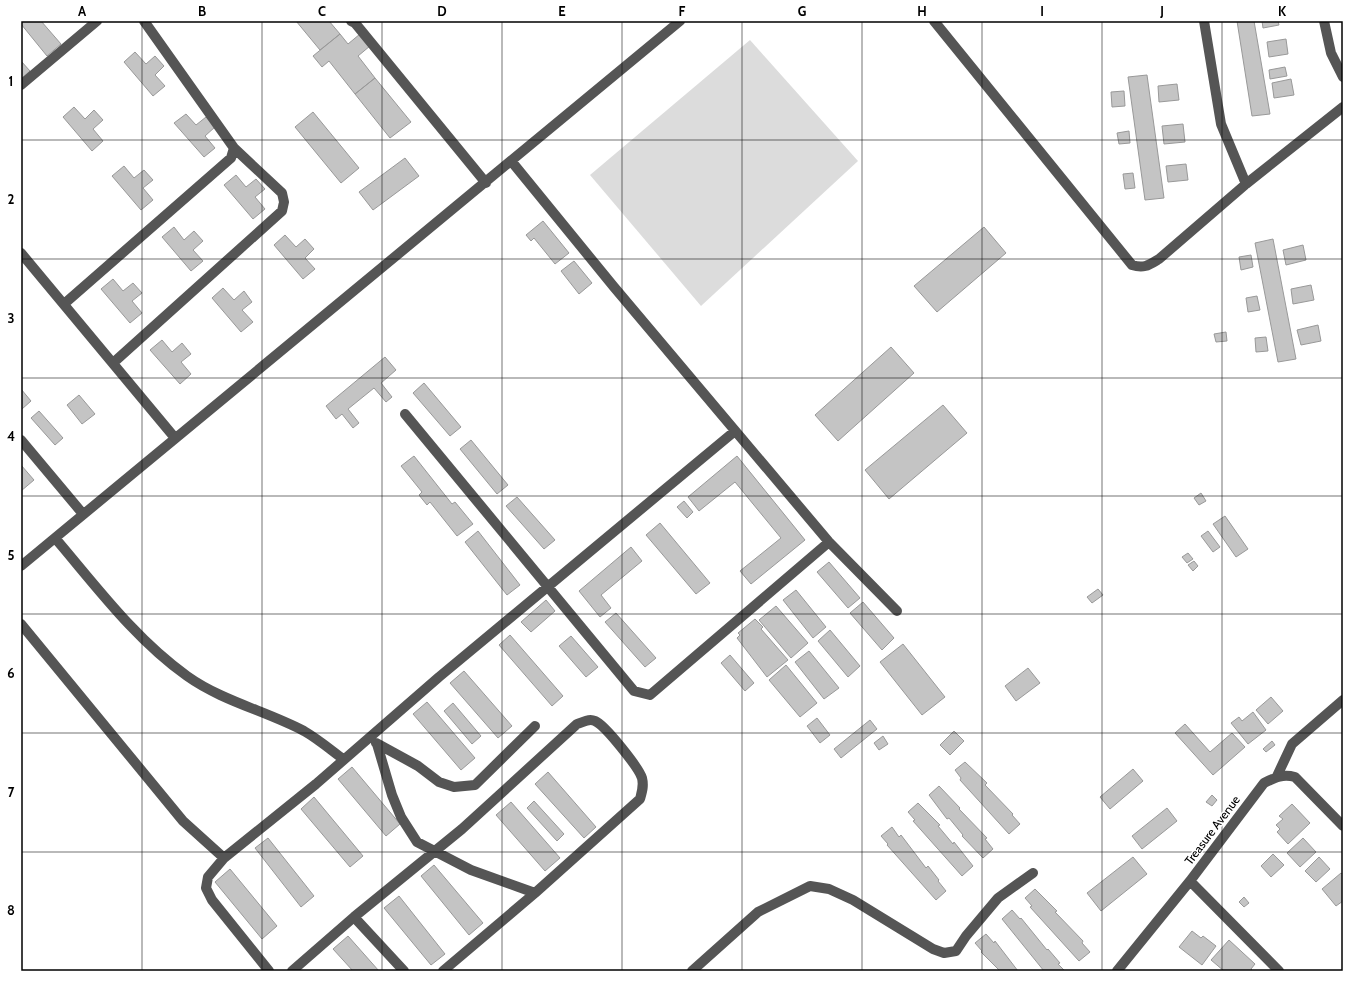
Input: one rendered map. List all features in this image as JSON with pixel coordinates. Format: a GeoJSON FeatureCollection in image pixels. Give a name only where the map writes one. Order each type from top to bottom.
{"type":"FeatureCollection","features":[{"type":"Feature","properties":{"kind":"street"},"geometry":{"type":"LineString","coordinates":[[21,85],[98,21]]}},
{"type":"Feature","properties":{"kind":"street"},"geometry":{"type":"LineString","coordinates":[[113,363],[282,211],[284,202],[282,193],[234,148],[144,21]]}},
{"type":"Feature","properties":{"kind":"street"},"geometry":{"type":"LineString","coordinates":[[351,21],[355,23],[486,183]]}},
{"type":"Feature","properties":{"kind":"street"},"geometry":{"type":"LineString","coordinates":[[21,566],[512,162],[680,21]]}},
{"type":"Feature","properties":{"kind":"street"},"geometry":{"type":"LineString","coordinates":[[934,21],[1132,265],[1141,268],[1149,266],[1246,184],[1343,107]]}},
{"type":"Feature","properties":{"kind":"street"},"geometry":{"type":"LineString","coordinates":[[1204,21],[1221,124],[1246,184]]}},
{"type":"Feature","properties":{"kind":"street"},"geometry":{"type":"LineString","coordinates":[[1324,21],[1331,53],[1343,77]]}},
{"type":"Feature","properties":{"kind":"street"},"geometry":{"type":"LineString","coordinates":[[64,304],[231,158],[234,148]]}},
{"type":"Feature","properties":{"kind":"street"},"geometry":{"type":"LineString","coordinates":[[512,162],[614,287],[829,542],[897,611]]}},
{"type":"Feature","properties":{"kind":"street"},"geometry":{"type":"LineString","coordinates":[[21,253],[175,438]]}},
{"type":"Feature","properties":{"kind":"street"},"geometry":{"type":"LineString","coordinates":[[405,414],[634,691],[650,695],[829,542]]}},
{"type":"Feature","properties":{"kind":"street"},"geometry":{"type":"LineString","coordinates":[[269,971],[212,900],[206,888],[208,876],[224,858],[316,784],[735,432]]}},
{"type":"Feature","properties":{"kind":"street"},"geometry":{"type":"LineString","coordinates":[[21,440],[83,514]]}},
{"type":"Feature","properties":{"kind":"street"},"geometry":{"type":"LineString","coordinates":[[55,538],[116,610],[161,656],[172,665],[215,692],[305,732],[343,760]]}},
{"type":"Feature","properties":{"kind":"street"},"geometry":{"type":"LineString","coordinates":[[21,624],[123,746],[183,821],[224,858]]}},
{"type":"Feature","properties":{"kind":"street"},"geometry":{"type":"LineString","coordinates":[[1277,776],[1292,744],[1343,700]]}},
{"type":"Feature","properties":{"kind":"street"},"geometry":{"type":"LineString","coordinates":[[292,971],[354,917],[434,852],[578,724],[588,720],[596,721],[604,727],[638,768],[642,778],[643,790],[640,799],[443,971]]}},
{"type":"Feature","properties":{"kind":"street"},"geometry":{"type":"LineString","coordinates":[[368,739],[418,766],[439,782],[454,787],[475,785],[535,726]]}},
{"type":"Feature","properties":{"kind":"street"},"geometry":{"type":"LineString","coordinates":[[377,744],[392,795],[401,817],[417,842],[472,870],[534,893]]}},
{"type":"Feature","properties":{"kind":"street"},"geometry":{"type":"LineString","coordinates":[[1277,776],[1286,775],[1296,777],[1343,826]]}},
{"type":"Feature","properties":{"kind":"street","name":"Treasure Avenue"},"geometry":{"type":"LineString","coordinates":[[1117,971],[1190,881],[1264,783],[1277,776]]}},
{"type":"Feature","properties":{"kind":"street"},"geometry":{"type":"LineString","coordinates":[[692,971],[758,912],[810,886],[830,889],[853,900],[933,949],[944,953],[956,951],[966,936],[998,898],[1034,873]]}},
{"type":"Feature","properties":{"kind":"street"},"geometry":{"type":"LineString","coordinates":[[1190,881],[1279,971]]}},
{"type":"Feature","properties":{"kind":"street"},"geometry":{"type":"LineString","coordinates":[[354,917],[404,971]]}},
{"type":"Feature","properties":{"kind":"shaded area"},"geometry":{"type":"Polygon","coordinates":[[[750,40],[858,161],[701,306],[590,175],[750,40]]]}},
{"type":"Feature","properties":{"kind":"building"},"geometry":{"type":"Polygon","coordinates":[[[21,21],[41,21],[61,44],[47,56],[21,24],[21,21]]]}},
{"type":"Feature","properties":{"kind":"building"},"geometry":{"type":"Polygon","coordinates":[[[296,21],[329,21],[340,34],[320,50],[296,21]]]}},
{"type":"Feature","properties":{"kind":"building"},"geometry":{"type":"Polygon","coordinates":[[[1237,21],[1254,21],[1270,114],[1252,116],[1237,21]]]}},
{"type":"Feature","properties":{"kind":"building"},"geometry":{"type":"Polygon","coordinates":[[[1262,21],[1278,21],[1279,25],[1263,28],[1262,21]]]}},
{"type":"Feature","properties":{"kind":"building"},"geometry":{"type":"Polygon","coordinates":[[[340,34],[348,44],[360,34],[370,46],[358,56],[375,78],[355,94],[329,61],[322,67],[313,56],[340,34]]]}},
{"type":"Feature","properties":{"kind":"building"},"geometry":{"type":"Polygon","coordinates":[[[1286,39],[1288,54],[1269,57],[1267,42],[1286,39]]]}},
{"type":"Feature","properties":{"kind":"building"},"geometry":{"type":"Polygon","coordinates":[[[135,52],[146,64],[155,56],[164,66],[155,75],[165,86],[153,96],[124,62],[135,52]]]}},
{"type":"Feature","properties":{"kind":"building"},"geometry":{"type":"Polygon","coordinates":[[[21,61],[30,71],[21,79],[21,61]]]}},
{"type":"Feature","properties":{"kind":"building"},"geometry":{"type":"Polygon","coordinates":[[[1285,67],[1287,76],[1270,79],[1269,70],[1285,67]]]}},
{"type":"Feature","properties":{"kind":"building"},"geometry":{"type":"Polygon","coordinates":[[[1147,75],[1164,198],[1145,200],[1128,77],[1147,75]]]}},
{"type":"Feature","properties":{"kind":"building"},"geometry":{"type":"Polygon","coordinates":[[[375,78],[411,122],[390,138],[355,94],[375,78]]]}},
{"type":"Feature","properties":{"kind":"building"},"geometry":{"type":"Polygon","coordinates":[[[1291,79],[1294,95],[1274,98],[1272,83],[1291,79]]]}},
{"type":"Feature","properties":{"kind":"building"},"geometry":{"type":"Polygon","coordinates":[[[1177,84],[1179,100],[1159,102],[1158,86],[1177,84]]]}},
{"type":"Feature","properties":{"kind":"building"},"geometry":{"type":"Polygon","coordinates":[[[1124,91],[1125,106],[1112,107],[1111,92],[1124,91]]]}},
{"type":"Feature","properties":{"kind":"building"},"geometry":{"type":"Polygon","coordinates":[[[74,107],[85,119],[94,110],[103,120],[93,129],[103,141],[92,151],[63,117],[74,107]]]}},
{"type":"Feature","properties":{"kind":"building"},"geometry":{"type":"Polygon","coordinates":[[[313,112],[359,168],[341,183],[295,127],[313,112]]]}},
{"type":"Feature","properties":{"kind":"building"},"geometry":{"type":"Polygon","coordinates":[[[186,114],[196,125],[206,117],[215,127],[205,136],[215,148],[204,157],[174,123],[186,114]]]}},
{"type":"Feature","properties":{"kind":"building"},"geometry":{"type":"Polygon","coordinates":[[[1183,124],[1185,142],[1164,144],[1162,126],[1183,124]]]}},
{"type":"Feature","properties":{"kind":"building"},"geometry":{"type":"Polygon","coordinates":[[[1129,131],[1130,143],[1119,144],[1117,133],[1129,131]]]}},
{"type":"Feature","properties":{"kind":"building"},"geometry":{"type":"Polygon","coordinates":[[[405,158],[419,176],[373,210],[359,192],[405,158]]]}},
{"type":"Feature","properties":{"kind":"building"},"geometry":{"type":"Polygon","coordinates":[[[1186,164],[1188,180],[1168,182],[1166,166],[1186,164]]]}},
{"type":"Feature","properties":{"kind":"building"},"geometry":{"type":"Polygon","coordinates":[[[124,166],[134,178],[144,170],[153,180],[143,188],[153,200],[141,210],[112,176],[124,166]]]}},
{"type":"Feature","properties":{"kind":"building"},"geometry":{"type":"Polygon","coordinates":[[[1133,173],[1135,188],[1125,189],[1123,174],[1133,173]]]}},
{"type":"Feature","properties":{"kind":"building"},"geometry":{"type":"Polygon","coordinates":[[[236,175],[246,187],[256,179],[265,189],[255,197],[265,209],[253,219],[224,185],[236,175]]]}},
{"type":"Feature","properties":{"kind":"building"},"geometry":{"type":"Polygon","coordinates":[[[543,221],[569,253],[555,264],[534,238],[531,241],[526,235],[543,221]]]}},
{"type":"Feature","properties":{"kind":"building"},"geometry":{"type":"Polygon","coordinates":[[[174,227],[184,240],[194,231],[203,241],[193,250],[203,261],[191,271],[162,237],[174,227]]]}},
{"type":"Feature","properties":{"kind":"building"},"geometry":{"type":"Polygon","coordinates":[[[984,227],[1006,253],[937,312],[914,286],[984,227]]]}},
{"type":"Feature","properties":{"kind":"building"},"geometry":{"type":"Polygon","coordinates":[[[285,235],[296,247],[305,239],[314,249],[305,258],[315,269],[303,279],[274,245],[285,235]]]}},
{"type":"Feature","properties":{"kind":"building"},"geometry":{"type":"Polygon","coordinates":[[[1273,239],[1296,359],[1278,362],[1255,243],[1273,239]]]}},
{"type":"Feature","properties":{"kind":"building"},"geometry":{"type":"Polygon","coordinates":[[[1303,245],[1306,260],[1286,265],[1283,250],[1303,245]]]}},
{"type":"Feature","properties":{"kind":"building"},"geometry":{"type":"Polygon","coordinates":[[[1251,255],[1253,267],[1241,270],[1239,257],[1251,255]]]}},
{"type":"Feature","properties":{"kind":"building"},"geometry":{"type":"Polygon","coordinates":[[[574,261],[592,283],[579,294],[561,271],[574,261]]]}},
{"type":"Feature","properties":{"kind":"building"},"geometry":{"type":"Polygon","coordinates":[[[113,279],[123,291],[133,283],[142,293],[132,301],[142,313],[130,323],[101,289],[113,279]]]}},
{"type":"Feature","properties":{"kind":"building"},"geometry":{"type":"Polygon","coordinates":[[[1311,285],[1314,300],[1293,304],[1291,289],[1311,285]]]}},
{"type":"Feature","properties":{"kind":"building"},"geometry":{"type":"Polygon","coordinates":[[[223,288],[234,300],[244,291],[252,302],[242,310],[253,322],[241,332],[212,298],[223,288]]]}},
{"type":"Feature","properties":{"kind":"building"},"geometry":{"type":"Polygon","coordinates":[[[1257,296],[1260,310],[1248,312],[1246,298],[1257,296]]]}},
{"type":"Feature","properties":{"kind":"building"},"geometry":{"type":"Polygon","coordinates":[[[1318,325],[1321,341],[1301,345],[1297,330],[1318,325]]]}},
{"type":"Feature","properties":{"kind":"building"},"geometry":{"type":"Polygon","coordinates":[[[1226,332],[1227,341],[1216,342],[1214,334],[1226,332]]]}},
{"type":"Feature","properties":{"kind":"building"},"geometry":{"type":"Polygon","coordinates":[[[1266,337],[1268,351],[1256,352],[1255,338],[1266,337]]]}},
{"type":"Feature","properties":{"kind":"building"},"geometry":{"type":"Polygon","coordinates":[[[162,340],[172,352],[182,343],[191,354],[181,362],[191,374],[180,384],[150,350],[162,340]]]}},
{"type":"Feature","properties":{"kind":"building"},"geometry":{"type":"Polygon","coordinates":[[[891,347],[914,373],[838,441],[815,415],[891,347]]]}},
{"type":"Feature","properties":{"kind":"building"},"geometry":{"type":"Polygon","coordinates":[[[385,357],[396,370],[381,383],[392,397],[386,402],[374,388],[348,409],[359,423],[353,428],[342,414],[336,419],[326,406],[385,357]]]}},
{"type":"Feature","properties":{"kind":"building"},"geometry":{"type":"Polygon","coordinates":[[[424,383],[461,427],[450,436],[413,393],[424,383]]]}},
{"type":"Feature","properties":{"kind":"building"},"geometry":{"type":"Polygon","coordinates":[[[21,389],[31,401],[22,409],[21,408],[21,389]]]}},
{"type":"Feature","properties":{"kind":"building"},"geometry":{"type":"Polygon","coordinates":[[[79,395],[95,414],[82,424],[67,405],[79,395]]]}},
{"type":"Feature","properties":{"kind":"building"},"geometry":{"type":"Polygon","coordinates":[[[943,405],[967,433],[889,499],[865,470],[943,405]]]}},
{"type":"Feature","properties":{"kind":"building"},"geometry":{"type":"Polygon","coordinates":[[[39,411],[63,438],[55,445],[31,418],[39,411]]]}},
{"type":"Feature","properties":{"kind":"building"},"geometry":{"type":"Polygon","coordinates":[[[471,440],[508,485],[497,494],[460,449],[471,440]]]}},
{"type":"Feature","properties":{"kind":"building"},"geometry":{"type":"Polygon","coordinates":[[[414,456],[452,504],[455,502],[473,524],[457,536],[430,502],[427,505],[419,495],[422,492],[401,466],[414,456]]]}},
{"type":"Feature","properties":{"kind":"building"},"geometry":{"type":"Polygon","coordinates":[[[737,456],[805,540],[751,584],[740,571],[781,538],[735,482],[699,511],[688,497],[737,456]]]}},
{"type":"Feature","properties":{"kind":"building"},"geometry":{"type":"Polygon","coordinates":[[[21,465],[34,480],[21,491],[21,465]]]}},
{"type":"Feature","properties":{"kind":"building"},"geometry":{"type":"Polygon","coordinates":[[[1201,493],[1206,501],[1199,505],[1194,498],[1201,493]]]}},
{"type":"Feature","properties":{"kind":"building"},"geometry":{"type":"Polygon","coordinates":[[[517,497],[555,540],[544,549],[506,506],[517,497]]]}},
{"type":"Feature","properties":{"kind":"building"},"geometry":{"type":"Polygon","coordinates":[[[684,501],[693,512],[687,518],[677,507],[684,501]]]}},
{"type":"Feature","properties":{"kind":"building"},"geometry":{"type":"Polygon","coordinates":[[[1225,516],[1248,549],[1236,557],[1213,524],[1225,516]]]}},
{"type":"Feature","properties":{"kind":"building"},"geometry":{"type":"Polygon","coordinates":[[[660,523],[710,583],[696,594],[646,535],[660,523]]]}},
{"type":"Feature","properties":{"kind":"building"},"geometry":{"type":"Polygon","coordinates":[[[478,531],[520,585],[507,595],[465,542],[478,531]]]}},
{"type":"Feature","properties":{"kind":"building"},"geometry":{"type":"Polygon","coordinates":[[[1208,531],[1220,547],[1213,552],[1201,536],[1208,531]]]}},
{"type":"Feature","properties":{"kind":"building"},"geometry":{"type":"Polygon","coordinates":[[[631,547],[642,561],[601,595],[611,608],[600,617],[579,591],[631,547]]]}},
{"type":"Feature","properties":{"kind":"building"},"geometry":{"type":"Polygon","coordinates":[[[1188,553],[1193,559],[1187,563],[1182,557],[1188,553]]]}},
{"type":"Feature","properties":{"kind":"building"},"geometry":{"type":"Polygon","coordinates":[[[1194,561],[1198,566],[1193,571],[1188,565],[1194,561]]]}},
{"type":"Feature","properties":{"kind":"building"},"geometry":{"type":"Polygon","coordinates":[[[829,562],[860,598],[848,608],[817,572],[829,562]]]}},
{"type":"Feature","properties":{"kind":"building"},"geometry":{"type":"Polygon","coordinates":[[[1098,589],[1103,595],[1092,603],[1087,597],[1098,589]]]}},
{"type":"Feature","properties":{"kind":"building"},"geometry":{"type":"Polygon","coordinates":[[[796,590],[826,627],[813,638],[783,600],[796,590]]]}},
{"type":"Feature","properties":{"kind":"building"},"geometry":{"type":"Polygon","coordinates":[[[546,600],[555,611],[531,632],[521,622],[546,600]]]}},
{"type":"Feature","properties":{"kind":"building"},"geometry":{"type":"Polygon","coordinates":[[[863,602],[894,638],[882,650],[850,613],[863,602]]]}},
{"type":"Feature","properties":{"kind":"building"},"geometry":{"type":"Polygon","coordinates":[[[776,606],[808,643],[791,658],[759,620],[776,606]]]}},
{"type":"Feature","properties":{"kind":"building"},"geometry":{"type":"Polygon","coordinates":[[[616,613],[656,658],[645,667],[605,622],[616,613]]]}},
{"type":"Feature","properties":{"kind":"building"},"geometry":{"type":"Polygon","coordinates":[[[755,619],[763,627],[761,629],[788,660],[767,677],[737,638],[740,635],[738,633],[755,619]]]}},
{"type":"Feature","properties":{"kind":"building"},"geometry":{"type":"Polygon","coordinates":[[[830,630],[860,666],[848,677],[818,641],[830,630]]]}},
{"type":"Feature","properties":{"kind":"building"},"geometry":{"type":"Polygon","coordinates":[[[510,635],[563,696],[552,706],[499,645],[510,635]]]}},
{"type":"Feature","properties":{"kind":"building"},"geometry":{"type":"Polygon","coordinates":[[[571,636],[598,667],[586,677],[559,646],[571,636]]]}},
{"type":"Feature","properties":{"kind":"building"},"geometry":{"type":"Polygon","coordinates":[[[903,644],[945,697],[922,715],[880,662],[903,644]]]}},
{"type":"Feature","properties":{"kind":"building"},"geometry":{"type":"Polygon","coordinates":[[[809,651],[839,688],[824,699],[795,662],[809,651]]]}},
{"type":"Feature","properties":{"kind":"building"},"geometry":{"type":"Polygon","coordinates":[[[730,655],[754,683],[745,691],[721,663],[730,655]]]}},
{"type":"Feature","properties":{"kind":"building"},"geometry":{"type":"Polygon","coordinates":[[[786,665],[817,703],[800,717],[769,680],[786,665]]]}},
{"type":"Feature","properties":{"kind":"building"},"geometry":{"type":"Polygon","coordinates":[[[1028,668],[1040,683],[1016,701],[1005,686],[1028,668]]]}},
{"type":"Feature","properties":{"kind":"building"},"geometry":{"type":"Polygon","coordinates":[[[464,671],[512,726],[498,738],[450,683],[464,671]]]}},
{"type":"Feature","properties":{"kind":"building"},"geometry":{"type":"Polygon","coordinates":[[[1271,697],[1283,711],[1268,724],[1256,710],[1271,697]]]}},
{"type":"Feature","properties":{"kind":"building"},"geometry":{"type":"Polygon","coordinates":[[[427,702],[475,758],[461,770],[413,714],[427,702]]]}},
{"type":"Feature","properties":{"kind":"building"},"geometry":{"type":"Polygon","coordinates":[[[453,703],[481,736],[472,744],[444,711],[453,703]]]}},
{"type":"Feature","properties":{"kind":"building"},"geometry":{"type":"Polygon","coordinates":[[[1253,712],[1266,730],[1248,744],[1231,723],[1239,717],[1242,721],[1253,712]]]}},
{"type":"Feature","properties":{"kind":"building"},"geometry":{"type":"Polygon","coordinates":[[[817,718],[830,735],[820,743],[807,726],[817,718]]]}},
{"type":"Feature","properties":{"kind":"building"},"geometry":{"type":"Polygon","coordinates":[[[870,720],[877,729],[841,758],[834,749],[870,720]]]}},
{"type":"Feature","properties":{"kind":"building"},"geometry":{"type":"Polygon","coordinates":[[[1185,724],[1210,752],[1232,733],[1245,747],[1213,775],[1175,733],[1185,724]]]}},
{"type":"Feature","properties":{"kind":"building"},"geometry":{"type":"Polygon","coordinates":[[[954,731],[964,741],[950,755],[940,745],[954,731]]]}},
{"type":"Feature","properties":{"kind":"building"},"geometry":{"type":"Polygon","coordinates":[[[883,736],[888,744],[879,750],[874,743],[883,736]]]}},
{"type":"Feature","properties":{"kind":"building"},"geometry":{"type":"Polygon","coordinates":[[[1272,741],[1275,745],[1266,752],[1263,749],[1272,741]]]}},
{"type":"Feature","properties":{"kind":"building"},"geometry":{"type":"Polygon","coordinates":[[[965,762],[987,783],[985,785],[1013,814],[1012,815],[1020,824],[1009,834],[960,780],[961,778],[955,770],[965,762]]]}},
{"type":"Feature","properties":{"kind":"building"},"geometry":{"type":"Polygon","coordinates":[[[352,767],[400,824],[386,836],[338,779],[352,767]]]}},
{"type":"Feature","properties":{"kind":"building"},"geometry":{"type":"Polygon","coordinates":[[[1133,769],[1143,781],[1110,809],[1100,797],[1133,769]]]}},
{"type":"Feature","properties":{"kind":"building"},"geometry":{"type":"Polygon","coordinates":[[[548,772],[596,827],[584,838],[535,784],[548,772]]]}},
{"type":"Feature","properties":{"kind":"building"},"geometry":{"type":"Polygon","coordinates":[[[939,786],[987,838],[985,839],[993,849],[983,858],[962,836],[963,835],[949,818],[947,819],[929,795],[939,786]]]}},
{"type":"Feature","properties":{"kind":"building"},"geometry":{"type":"Polygon","coordinates":[[[1212,795],[1217,800],[1212,806],[1206,802],[1212,795]]]}},
{"type":"Feature","properties":{"kind":"building"},"geometry":{"type":"Polygon","coordinates":[[[314,797],[363,856],[350,867],[301,809],[314,797]]]}},
{"type":"Feature","properties":{"kind":"building"},"geometry":{"type":"Polygon","coordinates":[[[534,801],[564,834],[557,841],[527,808],[534,801]]]}},
{"type":"Feature","properties":{"kind":"building"},"geometry":{"type":"Polygon","coordinates":[[[511,802],[560,858],[545,871],[496,815],[511,802]]]}},
{"type":"Feature","properties":{"kind":"building"},"geometry":{"type":"Polygon","coordinates":[[[918,803],[940,825],[938,826],[953,844],[954,842],[973,866],[962,876],[913,821],[915,820],[908,812],[918,803]]]}},
{"type":"Feature","properties":{"kind":"building"},"geometry":{"type":"Polygon","coordinates":[[[1292,804],[1310,823],[1288,844],[1277,832],[1280,829],[1276,825],[1283,819],[1279,816],[1292,804]]]}},
{"type":"Feature","properties":{"kind":"building"},"geometry":{"type":"Polygon","coordinates":[[[1167,808],[1177,821],[1142,849],[1132,836],[1167,808]]]}},
{"type":"Feature","properties":{"kind":"building"},"geometry":{"type":"Polygon","coordinates":[[[892,827],[899,837],[901,835],[926,868],[928,866],[946,891],[936,900],[887,845],[888,844],[881,836],[892,827]]]}},
{"type":"Feature","properties":{"kind":"building"},"geometry":{"type":"Polygon","coordinates":[[[268,838],[314,896],[301,907],[255,848],[268,838]]]}},
{"type":"Feature","properties":{"kind":"building"},"geometry":{"type":"Polygon","coordinates":[[[1303,838],[1316,852],[1300,867],[1287,853],[1303,838]]]}},
{"type":"Feature","properties":{"kind":"building"},"geometry":{"type":"Polygon","coordinates":[[[1273,854],[1284,865],[1271,877],[1261,866],[1273,854]]]}},
{"type":"Feature","properties":{"kind":"building"},"geometry":{"type":"Polygon","coordinates":[[[1133,857],[1147,874],[1101,911],[1087,893],[1133,857]]]}},
{"type":"Feature","properties":{"kind":"building"},"geometry":{"type":"Polygon","coordinates":[[[1319,857],[1330,869],[1316,882],[1305,871],[1319,857]]]}},
{"type":"Feature","properties":{"kind":"building"},"geometry":{"type":"Polygon","coordinates":[[[434,865],[483,923],[469,935],[421,876],[434,865]]]}},
{"type":"Feature","properties":{"kind":"building"},"geometry":{"type":"Polygon","coordinates":[[[230,869],[277,926],[262,939],[215,882],[230,869]]]}},
{"type":"Feature","properties":{"kind":"building"},"geometry":{"type":"Polygon","coordinates":[[[1341,873],[1343,875],[1343,901],[1336,906],[1322,889],[1341,873]]]}},
{"type":"Feature","properties":{"kind":"building"},"geometry":{"type":"Polygon","coordinates":[[[1035,889],[1057,911],[1055,912],[1083,941],[1082,943],[1090,952],[1079,961],[1030,907],[1032,906],[1025,898],[1035,889]]]}},
{"type":"Feature","properties":{"kind":"building"},"geometry":{"type":"Polygon","coordinates":[[[399,896],[445,954],[431,965],[384,908],[399,896]]]}},
{"type":"Feature","properties":{"kind":"building"},"geometry":{"type":"Polygon","coordinates":[[[1244,897],[1249,903],[1244,907],[1239,902],[1244,897]]]}},
{"type":"Feature","properties":{"kind":"building"},"geometry":{"type":"Polygon","coordinates":[[[1012,910],[1020,919],[1021,918],[1047,950],[1048,949],[1060,963],[1058,964],[1065,971],[1044,971],[1002,919],[1012,910]]]}},
{"type":"Feature","properties":{"kind":"building"},"geometry":{"type":"Polygon","coordinates":[[[1192,931],[1201,938],[1203,936],[1216,946],[1202,965],[1179,947],[1192,931]]]}},
{"type":"Feature","properties":{"kind":"building"},"geometry":{"type":"Polygon","coordinates":[[[986,934],[994,943],[995,941],[1018,971],[1000,971],[981,952],[982,951],[975,943],[986,934]]]}},
{"type":"Feature","properties":{"kind":"building"},"geometry":{"type":"Polygon","coordinates":[[[348,936],[379,971],[353,971],[333,949],[348,936]]]}},
{"type":"Feature","properties":{"kind":"building"},"geometry":{"type":"Polygon","coordinates":[[[1229,940],[1255,964],[1251,969],[1253,971],[1224,971],[1211,960],[1229,940]]]}}]}
